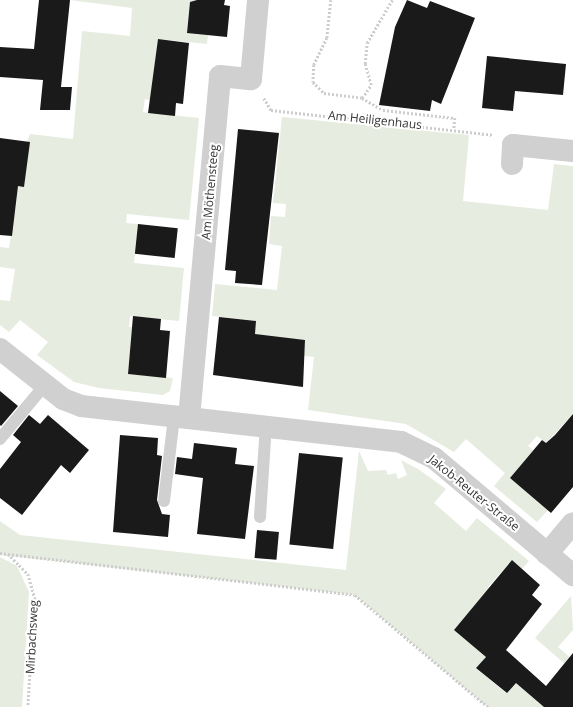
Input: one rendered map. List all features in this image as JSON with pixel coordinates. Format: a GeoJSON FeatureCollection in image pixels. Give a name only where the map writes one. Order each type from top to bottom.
{"type":"FeatureCollection","features":[{"type":"Feature","properties":{"kind":"street"},"geometry":{"type":"LineString","coordinates":[[251,79],[258,0]]}},
{"type":"Feature","properties":{"kind":"street","name":"Am Möthensteeg"},"geometry":{"type":"LineString","coordinates":[[181,417],[220,76],[251,79]]}},
{"type":"Feature","properties":{"kind":"street"},"geometry":{"type":"LineString","coordinates":[[512,155],[573,151]]}},
{"type":"Feature","properties":{"kind":"street","name":"Jakob-Reuter-Straße"},"geometry":{"type":"LineString","coordinates":[[0,349],[44,386],[63,399],[81,406],[380,438],[419,449],[434,458],[573,575]]}},
{"type":"Feature","properties":{"kind":"street"},"geometry":{"type":"LineString","coordinates":[[547,554],[573,523]]}},
{"type":"Feature","properties":{"kind":"lane"},"geometry":{"type":"LineString","coordinates":[[0,439],[44,386]]}},
{"type":"Feature","properties":{"kind":"lane"},"geometry":{"type":"LineString","coordinates":[[164,501],[181,417]]}},
{"type":"Feature","properties":{"kind":"lane"},"geometry":{"type":"LineString","coordinates":[[260,517],[266,426]]}},
{"type":"Feature","properties":{"kind":"path"},"geometry":{"type":"LineString","coordinates":[[331,0],[327,38],[314,65],[313,82],[324,93],[362,98],[383,110],[455,118],[454,129]]}},
{"type":"Feature","properties":{"kind":"path"},"geometry":{"type":"LineString","coordinates":[[362,98],[371,85],[365,64],[367,43],[392,0]]}},
{"type":"Feature","properties":{"kind":"path","name":"Am Heiligenhaus"},"geometry":{"type":"LineString","coordinates":[[251,79],[272,110],[485,132],[512,155]]}},
{"type":"Feature","properties":{"kind":"path"},"geometry":{"type":"LineString","coordinates":[[0,552],[355,595],[488,707]]}},
{"type":"Feature","properties":{"kind":"path","name":"Mirbachsweg"},"geometry":{"type":"LineString","coordinates":[[7,554],[28,574],[35,599],[28,707]]}},
{"type":"Feature","properties":{"kind":"shaded area"},"geometry":{"type":"Polygon","coordinates":[[[70,0],[197,0],[190,2],[187,32],[208,35],[207,44],[158,39],[150,100],[145,99],[143,112],[199,118],[189,220],[127,214],[126,223],[138,224],[134,263],[184,268],[179,321],[130,316],[129,327],[132,327],[128,374],[173,378],[170,391],[163,395],[99,388],[74,382],[37,355],[48,342],[20,320],[9,332],[0,325],[0,300],[10,301],[15,269],[0,267],[0,247],[9,248],[17,197],[6,195],[30,134],[73,139],[82,31],[130,36],[132,8],[70,0]]]}},
{"type":"Feature","properties":{"kind":"shaded area"},"geometry":{"type":"Polygon","coordinates":[[[282,117],[469,135],[463,201],[548,210],[554,164],[573,166],[573,414],[546,443],[537,436],[528,446],[533,450],[510,478],[548,510],[537,522],[494,486],[505,473],[466,439],[454,452],[406,424],[308,410],[314,357],[304,356],[305,340],[273,337],[254,349],[256,321],[212,316],[215,284],[277,290],[282,246],[269,244],[271,216],[285,217],[286,204],[273,203],[282,117]]]}},
{"type":"Feature","properties":{"kind":"shaded area"},"geometry":{"type":"Polygon","coordinates":[[[359,451],[368,471],[386,470],[388,475],[396,473],[398,479],[407,475],[401,460],[418,469],[446,489],[434,503],[466,531],[477,518],[529,561],[522,569],[512,560],[488,587],[517,612],[455,630],[486,657],[476,668],[506,693],[527,669],[546,686],[535,699],[544,707],[487,707],[355,595],[0,555],[0,521],[20,535],[346,570],[359,451]]]}},
{"type":"Feature","properties":{"kind":"shaded area"},"geometry":{"type":"Polygon","coordinates":[[[0,557],[17,566],[29,592],[22,707],[0,707],[0,557]]]}},
{"type":"Feature","properties":{"kind":"shaded area"},"geometry":{"type":"Polygon","coordinates":[[[571,596],[573,630],[558,647],[573,660],[573,684],[558,671],[564,663],[535,638],[571,596]]]}},
{"type":"Feature","properties":{"kind":"building"},"geometry":{"type":"Polygon","coordinates":[[[39,0],[70,0],[61,87],[72,87],[70,110],[40,110],[43,80],[0,77],[0,47],[34,49],[39,0]]]}},
{"type":"Feature","properties":{"kind":"building"},"geometry":{"type":"Polygon","coordinates":[[[197,0],[225,0],[224,5],[230,6],[227,37],[187,33],[190,2],[197,0]]]}},
{"type":"Feature","properties":{"kind":"building"},"geometry":{"type":"Polygon","coordinates":[[[407,0],[427,8],[430,1],[475,18],[441,104],[432,100],[430,111],[379,105],[395,27],[407,0]]]}},
{"type":"Feature","properties":{"kind":"building"},"geometry":{"type":"Polygon","coordinates":[[[158,39],[189,43],[183,104],[176,103],[175,116],[148,113],[158,39]]]}},
{"type":"Feature","properties":{"kind":"building"},"geometry":{"type":"Polygon","coordinates":[[[487,56],[566,64],[563,95],[515,91],[513,111],[482,108],[487,56]]]}},
{"type":"Feature","properties":{"kind":"building"},"geometry":{"type":"Polygon","coordinates":[[[238,129],[279,133],[262,285],[235,283],[236,271],[225,270],[238,129]]]}},
{"type":"Feature","properties":{"kind":"building"},"geometry":{"type":"Polygon","coordinates":[[[0,138],[30,142],[24,187],[18,186],[12,236],[0,235],[0,138]]]}},
{"type":"Feature","properties":{"kind":"building"},"geometry":{"type":"Polygon","coordinates":[[[138,224],[178,228],[175,258],[135,254],[138,224]]]}},
{"type":"Feature","properties":{"kind":"building"},"geometry":{"type":"Polygon","coordinates":[[[133,316],[161,319],[160,330],[170,331],[166,378],[128,374],[133,316]]]}},
{"type":"Feature","properties":{"kind":"building"},"geometry":{"type":"Polygon","coordinates":[[[219,317],[256,321],[255,334],[305,340],[303,387],[213,375],[219,317]]]}},
{"type":"Feature","properties":{"kind":"building"},"geometry":{"type":"Polygon","coordinates":[[[0,391],[18,406],[1,426],[0,425],[0,391]]]}},
{"type":"Feature","properties":{"kind":"building"},"geometry":{"type":"Polygon","coordinates":[[[573,414],[573,487],[551,513],[510,478],[542,440],[546,443],[573,414]]]}},
{"type":"Feature","properties":{"kind":"building"},"geometry":{"type":"Polygon","coordinates":[[[29,415],[40,424],[48,415],[89,450],[70,473],[61,465],[22,515],[0,498],[0,469],[21,442],[13,435],[29,415]]]}},
{"type":"Feature","properties":{"kind":"building"},"geometry":{"type":"Polygon","coordinates":[[[120,435],[158,438],[157,455],[162,456],[157,500],[162,514],[170,515],[168,537],[113,532],[120,435]]]}},
{"type":"Feature","properties":{"kind":"building"},"geometry":{"type":"Polygon","coordinates":[[[194,443],[237,448],[235,464],[254,466],[245,539],[197,534],[203,478],[175,474],[177,457],[192,459],[194,443]]]}},
{"type":"Feature","properties":{"kind":"building"},"geometry":{"type":"Polygon","coordinates":[[[299,453],[343,458],[333,549],[289,544],[299,453]]]}},
{"type":"Feature","properties":{"kind":"building"},"geometry":{"type":"Polygon","coordinates":[[[257,530],[279,532],[276,560],[255,558],[257,530]]]}},
{"type":"Feature","properties":{"kind":"building"},"geometry":{"type":"Polygon","coordinates":[[[512,560],[540,585],[532,595],[542,604],[506,650],[546,686],[573,653],[573,707],[544,707],[516,683],[507,693],[476,668],[486,657],[454,630],[512,560]]]}}]}
